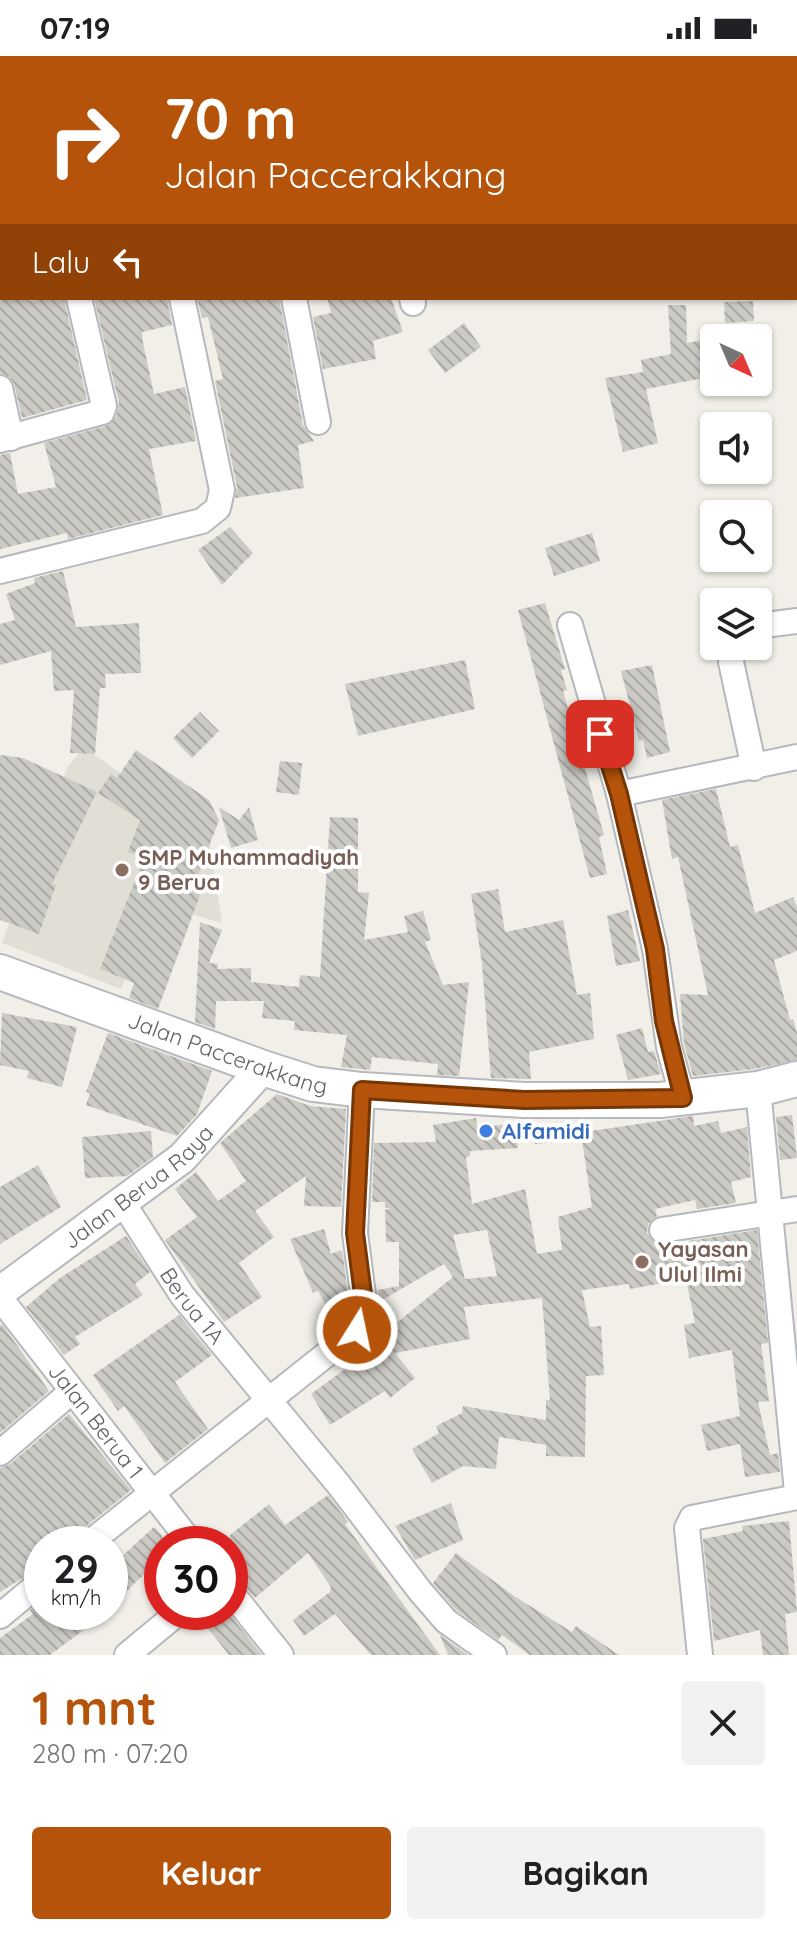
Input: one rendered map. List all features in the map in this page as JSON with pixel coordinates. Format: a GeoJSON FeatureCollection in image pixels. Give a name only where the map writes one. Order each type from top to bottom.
{"type":"FeatureCollection","features":[{"type":"Feature","properties":{"kind":"main road","name":"Jalan Paccerakkang"},"geometry":{"type":"LineString","coordinates":[[0,972],[313,1084],[524,1100],[683,1098],[758,1089],[797,1079]]}},
{"type":"Feature","properties":{"kind":"street"},"geometry":{"type":"LineString","coordinates":[[0,388],[6,439],[99,415],[104,409],[79,300]]}},
{"type":"Feature","properties":{"kind":"street"},"geometry":{"type":"LineString","coordinates":[[0,571],[202,521],[218,508],[222,490],[182,300]]}},
{"type":"Feature","properties":{"kind":"street"},"geometry":{"type":"LineString","coordinates":[[294,300],[318,422]]}},
{"type":"Feature","properties":{"kind":"street"},"geometry":{"type":"LineString","coordinates":[[772,624],[797,621]]}},
{"type":"Feature","properties":{"kind":"street"},"geometry":{"type":"LineString","coordinates":[[570,625],[619,794],[655,949],[666,1034],[683,1098]]}},
{"type":"Feature","properties":{"kind":"street"},"geometry":{"type":"LineString","coordinates":[[731,660],[754,768]]}},
{"type":"Feature","properties":{"kind":"street"},"geometry":{"type":"LineString","coordinates":[[619,794],[797,757]]}},
{"type":"Feature","properties":{"kind":"street","name":"Jalan Berua Raya"},"geometry":{"type":"LineString","coordinates":[[0,1295],[192,1148],[263,1068]]}},
{"type":"Feature","properties":{"kind":"street"},"geometry":{"type":"LineString","coordinates":[[700,1655],[687,1528],[692,1518],[797,1495],[794,1438],[758,1089]]}},
{"type":"Feature","properties":{"kind":"street"},"geometry":{"type":"LineString","coordinates":[[110,1526],[357,1330],[366,1317],[355,1233],[362,1090]]}},
{"type":"Feature","properties":{"kind":"street","name":"Berua 1A"},"geometry":{"type":"LineString","coordinates":[[123,1203],[182,1295],[446,1621],[494,1655]]}},
{"type":"Feature","properties":{"kind":"street"},"geometry":{"type":"LineString","coordinates":[[662,1230],[797,1209]]}},
{"type":"Feature","properties":{"kind":"street","name":"Jalan Berua 1"},"geometry":{"type":"LineString","coordinates":[[0,1295],[71,1392],[177,1526]]}},
{"type":"Feature","properties":{"kind":"street"},"geometry":{"type":"LineString","coordinates":[[0,1453],[71,1392]]}},
{"type":"Feature","properties":{"kind":"street"},"geometry":{"type":"LineString","coordinates":[[0,1616],[24,1596]]}},
{"type":"Feature","properties":{"kind":"street"},"geometry":{"type":"LineString","coordinates":[[248,1614],[281,1655]]}},
{"type":"Feature","properties":{"kind":"street"},"geometry":{"type":"LineString","coordinates":[[127,1655],[157,1630]]}},
{"type":"Feature","properties":{"kind":"shaded area","name":"SMP Muhammadiyah 9 Berua"},"geometry":{"type":"Polygon","coordinates":[[[85,748],[209,836],[222,923],[157,904],[121,989],[2,943],[68,766],[85,748]]]}},
{"type":"Feature","properties":{"kind":"building"},"geometry":{"type":"Polygon","coordinates":[[[0,300],[64,300],[87,400],[22,418],[14,384],[10,377],[0,373],[0,300]]]}},
{"type":"Feature","properties":{"kind":"building"},"geometry":{"type":"Polygon","coordinates":[[[94,300],[167,300],[172,325],[142,332],[143,343],[154,394],[185,387],[196,441],[149,449],[163,515],[68,539],[67,533],[0,549],[0,455],[10,453],[18,494],[56,487],[44,443],[106,426],[116,417],[119,403],[94,300]]]}},
{"type":"Feature","properties":{"kind":"building"},"geometry":{"type":"Polygon","coordinates":[[[198,300],[279,300],[303,425],[314,441],[298,445],[304,488],[235,498],[237,487],[215,381],[223,379],[208,317],[202,318],[198,300]]]}},
{"type":"Feature","properties":{"kind":"building"},"geometry":{"type":"Polygon","coordinates":[[[328,300],[392,300],[403,332],[373,341],[376,359],[323,369],[313,317],[331,313],[328,300]]]}},
{"type":"Feature","properties":{"kind":"building"},"geometry":{"type":"Polygon","coordinates":[[[753,301],[754,321],[725,323],[724,302],[753,301]]]}},
{"type":"Feature","properties":{"kind":"building"},"geometry":{"type":"Polygon","coordinates":[[[668,305],[686,305],[687,343],[700,341],[700,379],[646,389],[658,443],[623,452],[605,378],[643,372],[641,360],[671,354],[668,305]]]}},
{"type":"Feature","properties":{"kind":"building"},"geometry":{"type":"Polygon","coordinates":[[[464,323],[481,347],[445,373],[428,350],[464,323]]]}},
{"type":"Feature","properties":{"kind":"building"},"geometry":{"type":"Polygon","coordinates":[[[230,527],[253,553],[222,585],[198,550],[230,527]]]}},
{"type":"Feature","properties":{"kind":"building"},"geometry":{"type":"Polygon","coordinates":[[[592,533],[600,561],[554,576],[545,548],[592,533]]]}},
{"type":"Feature","properties":{"kind":"building"},"geometry":{"type":"Polygon","coordinates":[[[63,571],[76,627],[139,623],[141,673],[105,674],[106,688],[100,688],[95,754],[70,753],[74,690],[54,691],[51,651],[0,665],[0,624],[15,620],[6,594],[35,583],[34,578],[63,571]]]}},
{"type":"Feature","properties":{"kind":"building"},"geometry":{"type":"Polygon","coordinates":[[[545,603],[565,669],[561,670],[567,690],[563,691],[604,835],[599,837],[607,874],[590,878],[518,610],[545,603]]]}},
{"type":"Feature","properties":{"kind":"building"},"geometry":{"type":"Polygon","coordinates":[[[465,660],[475,709],[358,736],[345,684],[465,660]]]}},
{"type":"Feature","properties":{"kind":"building"},"geometry":{"type":"Polygon","coordinates":[[[652,665],[670,752],[647,758],[643,740],[639,741],[621,671],[652,665]]]}},
{"type":"Feature","properties":{"kind":"building"},"geometry":{"type":"Polygon","coordinates":[[[200,712],[219,731],[192,758],[173,738],[200,712]]]}},
{"type":"Feature","properties":{"kind":"building"},"geometry":{"type":"Polygon","coordinates":[[[136,750],[209,800],[219,820],[195,883],[203,887],[158,1009],[129,998],[134,983],[100,969],[144,858],[128,852],[140,820],[98,793],[111,774],[117,778],[136,750]]]}},
{"type":"Feature","properties":{"kind":"building"},"geometry":{"type":"Polygon","coordinates":[[[0,755],[23,758],[97,792],[52,884],[56,885],[39,934],[0,920],[0,755]]]}},
{"type":"Feature","properties":{"kind":"building"},"geometry":{"type":"Polygon","coordinates":[[[280,761],[302,763],[299,795],[276,792],[280,761]]]}},
{"type":"Feature","properties":{"kind":"building"},"geometry":{"type":"Polygon","coordinates":[[[716,789],[730,847],[738,845],[755,913],[793,897],[797,907],[797,951],[774,960],[790,1020],[793,1019],[797,1033],[797,1060],[693,1076],[684,1044],[680,994],[708,995],[678,857],[672,859],[662,800],[716,789]]]}},
{"type":"Feature","properties":{"kind":"building"},"geometry":{"type":"Polygon","coordinates":[[[219,807],[239,820],[249,807],[258,840],[231,848],[219,807]]]}},
{"type":"Feature","properties":{"kind":"building"},"geometry":{"type":"Polygon","coordinates":[[[330,817],[358,818],[358,892],[369,893],[364,940],[408,932],[404,916],[423,911],[431,940],[425,942],[443,985],[469,982],[459,1076],[437,1075],[438,1064],[372,1057],[370,1070],[341,1067],[347,1035],[294,1030],[295,1021],[262,1018],[264,1001],[216,1001],[215,1029],[195,1022],[200,922],[222,930],[209,963],[218,964],[217,969],[251,968],[251,982],[299,987],[300,975],[320,977],[330,817]]]}},
{"type":"Feature","properties":{"kind":"building"},"geometry":{"type":"Polygon","coordinates":[[[498,889],[505,932],[563,920],[577,995],[590,993],[594,1039],[529,1052],[531,1079],[491,1078],[482,963],[471,894],[498,889]]]}},
{"type":"Feature","properties":{"kind":"building"},"geometry":{"type":"Polygon","coordinates":[[[628,910],[640,961],[616,966],[607,916],[628,910]]]}},
{"type":"Feature","properties":{"kind":"building"},"geometry":{"type":"Polygon","coordinates":[[[2,1013],[77,1027],[62,1087],[27,1078],[29,1071],[0,1065],[2,1013]]]}},
{"type":"Feature","properties":{"kind":"building"},"geometry":{"type":"Polygon","coordinates":[[[642,1028],[648,1052],[654,1051],[661,1074],[628,1080],[616,1035],[642,1028]]]}},
{"type":"Feature","properties":{"kind":"building"},"geometry":{"type":"Polygon","coordinates":[[[108,1033],[212,1071],[197,1114],[177,1136],[86,1105],[90,1093],[86,1092],[108,1033]]]}},
{"type":"Feature","properties":{"kind":"building"},"geometry":{"type":"Polygon","coordinates":[[[277,1094],[310,1106],[346,1109],[341,1207],[304,1206],[306,1176],[255,1211],[274,1237],[239,1263],[262,1297],[224,1322],[165,1240],[197,1217],[175,1189],[196,1172],[218,1201],[246,1181],[220,1143],[277,1094]]]}},
{"type":"Feature","properties":{"kind":"building"},"geometry":{"type":"Polygon","coordinates":[[[792,1115],[797,1158],[780,1160],[776,1117],[792,1115]]]}},
{"type":"Feature","properties":{"kind":"building"},"geometry":{"type":"Polygon","coordinates":[[[693,1116],[694,1126],[718,1121],[721,1133],[747,1127],[751,1177],[731,1182],[736,1203],[697,1209],[695,1200],[655,1209],[657,1216],[648,1224],[647,1233],[656,1244],[664,1245],[757,1230],[768,1343],[761,1344],[769,1401],[758,1402],[770,1455],[778,1453],[780,1472],[745,1477],[740,1444],[707,1451],[701,1425],[740,1416],[732,1350],[689,1358],[684,1325],[695,1323],[686,1279],[630,1289],[629,1284],[582,1290],[590,1327],[601,1326],[604,1375],[586,1376],[585,1457],[546,1456],[546,1445],[499,1437],[496,1469],[463,1466],[432,1483],[412,1449],[439,1433],[436,1426],[462,1413],[463,1406],[546,1420],[546,1400],[550,1400],[542,1298],[464,1307],[470,1339],[395,1353],[415,1378],[390,1398],[385,1391],[330,1425],[311,1394],[359,1359],[356,1356],[453,1277],[444,1264],[379,1302],[378,1290],[399,1286],[399,1242],[386,1242],[385,1210],[391,1208],[385,1208],[385,1202],[372,1202],[374,1143],[436,1142],[433,1125],[476,1118],[477,1127],[514,1124],[518,1148],[470,1151],[470,1156],[466,1157],[472,1204],[525,1189],[537,1254],[562,1250],[558,1217],[592,1207],[582,1140],[535,1144],[534,1131],[589,1121],[591,1131],[693,1116]],[[487,1230],[453,1235],[465,1279],[497,1276],[487,1230]]]}},
{"type":"Feature","properties":{"kind":"building"},"geometry":{"type":"Polygon","coordinates":[[[151,1131],[153,1157],[127,1176],[85,1178],[82,1137],[151,1131]]]}},
{"type":"Feature","properties":{"kind":"building"},"geometry":{"type":"Polygon","coordinates":[[[38,1165],[61,1207],[0,1244],[0,1187],[38,1165]]]}},
{"type":"Feature","properties":{"kind":"building"},"geometry":{"type":"Polygon","coordinates":[[[324,1229],[331,1254],[341,1250],[343,1255],[350,1313],[338,1326],[318,1291],[313,1293],[290,1239],[324,1229]]]}},
{"type":"Feature","properties":{"kind":"building"},"geometry":{"type":"Polygon","coordinates":[[[126,1236],[150,1272],[135,1284],[143,1295],[75,1337],[80,1344],[64,1355],[26,1307],[60,1278],[126,1236]]]}},
{"type":"Feature","properties":{"kind":"building"},"geometry":{"type":"Polygon","coordinates":[[[179,1315],[212,1355],[175,1382],[208,1429],[165,1463],[124,1406],[118,1411],[93,1375],[179,1315]]]}},
{"type":"Feature","properties":{"kind":"building"},"geometry":{"type":"Polygon","coordinates":[[[2,1324],[49,1391],[0,1433],[0,1326],[2,1324]]]}},
{"type":"Feature","properties":{"kind":"building"},"geometry":{"type":"Polygon","coordinates":[[[69,1414],[131,1490],[86,1526],[24,1526],[24,1577],[0,1592],[0,1468],[10,1464],[69,1414]]]}},
{"type":"Feature","properties":{"kind":"building"},"geometry":{"type":"Polygon","coordinates":[[[328,1495],[348,1522],[345,1524],[440,1655],[371,1655],[335,1614],[304,1636],[293,1620],[330,1592],[331,1587],[308,1553],[255,1598],[248,1590],[248,1526],[241,1526],[269,1504],[285,1525],[328,1495]]]}},
{"type":"Feature","properties":{"kind":"building"},"geometry":{"type":"Polygon","coordinates":[[[451,1503],[463,1540],[415,1560],[395,1526],[451,1503]]]}},
{"type":"Feature","properties":{"kind":"building"},"geometry":{"type":"Polygon","coordinates":[[[789,1521],[797,1612],[785,1614],[789,1655],[763,1655],[760,1630],[714,1641],[703,1539],[743,1531],[742,1526],[789,1521]]]}},
{"type":"Feature","properties":{"kind":"building"},"geometry":{"type":"Polygon","coordinates":[[[144,1536],[144,1574],[128,1590],[128,1551],[144,1536]]]}},
{"type":"Feature","properties":{"kind":"building"},"geometry":{"type":"Polygon","coordinates":[[[456,1553],[514,1596],[572,1632],[576,1626],[619,1655],[530,1655],[502,1635],[498,1640],[456,1610],[433,1583],[456,1553]]]}},
{"type":"Feature","properties":{"kind":"building"},"geometry":{"type":"Polygon","coordinates":[[[24,1621],[24,1630],[84,1630],[50,1655],[0,1655],[0,1638],[24,1621]]]}},
{"type":"Feature","properties":{"kind":"building"},"geometry":{"type":"Polygon","coordinates":[[[209,1630],[242,1630],[262,1655],[229,1655],[209,1630]]]}},
{"type":"Feature","properties":{"kind":"building"},"geometry":{"type":"Polygon","coordinates":[[[440,1635],[468,1655],[448,1655],[440,1635]]]}},
{"type":"Feature","properties":{"kind":"place","name":"SMP Muhammadiyah 9 Berua"},"geometry":{"type":"Point","coordinates":[122,870]}},
{"type":"Feature","properties":{"kind":"place","name":"Alfamidi"},"geometry":{"type":"Point","coordinates":[486,1131]}},
{"type":"Feature","properties":{"kind":"place","name":"Yayasan Ulul Ilmi"},"geometry":{"type":"Point","coordinates":[642,1262]}},
{"type":"Feature","properties":{"kind":"route"},"geometry":{"type":"LineString","coordinates":[[357,1330],[366,1317],[355,1233],[357,1141],[362,1090],[524,1100],[683,1098],[664,1021],[655,949],[619,794],[600,734]]}}]}
